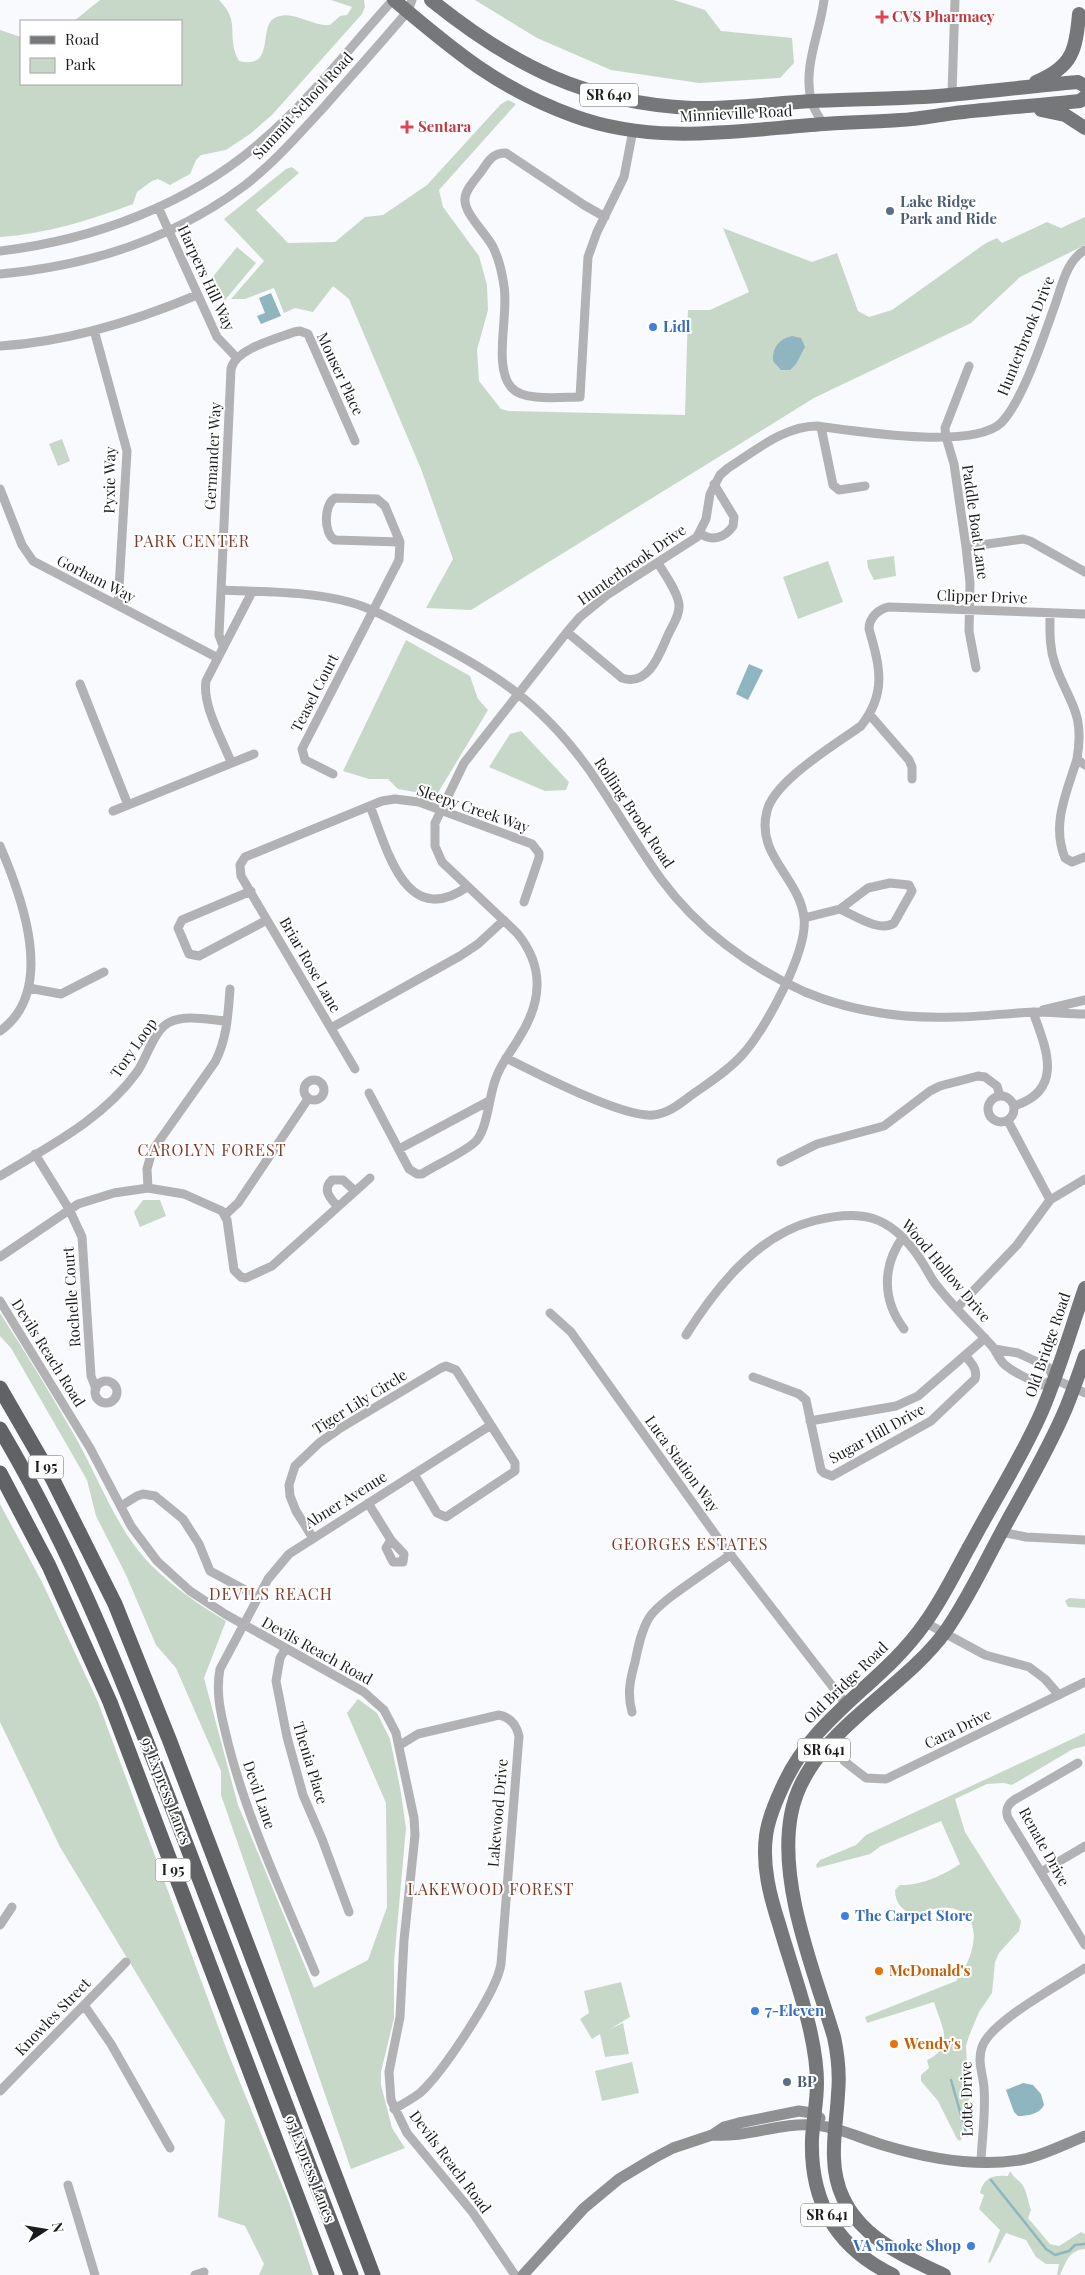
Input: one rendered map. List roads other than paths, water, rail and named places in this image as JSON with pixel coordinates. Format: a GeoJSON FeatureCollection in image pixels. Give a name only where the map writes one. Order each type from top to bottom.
{"type":"FeatureCollection","features":[{"type":"Feature","properties":{"kind":"highway","name":"I 95"},"geometry":{"type":"LineString","coordinates":[[0,1388],[52,1478],[115,1604],[169,1739],[373,2275]]}},
{"type":"Feature","properties":{"kind":"highway","name":"95 Express Lanes"},"geometry":{"type":"LineString","coordinates":[[0,1429],[38,1495],[71,1560],[126,1685],[350,2275]]}},
{"type":"Feature","properties":{"kind":"highway","name":"I 95"},"geometry":{"type":"LineString","coordinates":[[0,1473],[49,1566],[110,1702],[327,2275]]}},
{"type":"Feature","properties":{"kind":"main road","name":"Minnieville Road"},"geometry":{"type":"LineString","coordinates":[[394,0],[410,6],[465,59],[516,91],[575,117],[632,130],[695,135],[728,134],[823,124],[901,120],[1080,101],[1085,97]]}},
{"type":"Feature","properties":{"kind":"main road","name":"Minnieville Road"},"geometry":{"type":"LineString","coordinates":[[431,0],[489,44],[538,71],[585,90],[638,101],[693,108],[754,106],[812,101],[876,100],[1078,82],[1085,86]]}},
{"type":"Feature","properties":{"kind":"main road"},"geometry":{"type":"LineString","coordinates":[[1079,7],[1085,44]]}},
{"type":"Feature","properties":{"kind":"main road"},"geometry":{"type":"LineString","coordinates":[[1026,86],[1052,76],[1066,64],[1075,45],[1079,7]]}},
{"type":"Feature","properties":{"kind":"main road"},"geometry":{"type":"LineString","coordinates":[[1026,107],[1065,115],[1085,128]]}},
{"type":"Feature","properties":{"kind":"main road","name":"Old Bridge Road"},"geometry":{"type":"LineString","coordinates":[[894,2275],[862,2257],[841,2237],[825,2210],[815,2178],[812,2156],[817,2083],[810,2034],[766,1876],[767,1832],[775,1802],[798,1757],[821,1727],[905,1649],[926,1623],[1028,1441],[1054,1379],[1085,1288]]}},
{"type":"Feature","properties":{"kind":"main road","name":"SR 641"},"geometry":{"type":"LineString","coordinates":[[940,2274],[891,2249],[870,2234],[854,2218],[839,2188],[834,2157],[839,2074],[838,2056],[796,1908],[789,1874],[791,1814],[803,1780],[823,1750],[914,1668],[944,1634],[956,1616],[1079,1390],[1085,1356]]}},
{"type":"Feature","properties":{"kind":"main road"},"geometry":{"type":"LineString","coordinates":[[775,1912],[796,1908]]}},
{"type":"Feature","properties":{"kind":"main road"},"geometry":{"type":"LineString","coordinates":[[523,2275],[584,2208],[619,2179],[673,2148],[712,2135],[737,2136],[794,2126],[815,2120],[901,2150],[981,2162],[1024,2159],[1085,2136]]}},
{"type":"Feature","properties":{"kind":"street","name":"Summit School Road"},"geometry":{"type":"LineString","coordinates":[[0,251],[58,240],[92,231],[158,207],[205,183],[262,142],[394,0]]}},
{"type":"Feature","properties":{"kind":"street"},"geometry":{"type":"LineString","coordinates":[[823,124],[812,101],[811,63],[824,0]]}},
{"type":"Feature","properties":{"kind":"street"},"geometry":{"type":"LineString","coordinates":[[952,94],[955,0]]}},
{"type":"Feature","properties":{"kind":"street","name":"Summit School Road"},"geometry":{"type":"LineString","coordinates":[[0,274],[77,263],[137,244],[168,231],[222,201],[246,184],[299,134],[410,6]]}},
{"type":"Feature","properties":{"kind":"street"},"geometry":{"type":"LineString","coordinates":[[605,217],[584,206],[506,153],[499,153],[489,160],[467,192],[464,201],[467,210],[492,245],[501,268],[506,293],[503,367],[511,388],[522,395],[580,398],[588,257],[594,238],[605,217],[624,177],[632,130]]}},
{"type":"Feature","properties":{"kind":"street","name":"Harpers Hill Way"},"geometry":{"type":"LineString","coordinates":[[158,207],[217,337],[236,357]]}},
{"type":"Feature","properties":{"kind":"street","name":"Hunterbrook Drive"},"geometry":{"type":"LineString","coordinates":[[467,887],[450,872],[438,856],[434,835],[435,823],[440,809],[464,763],[580,617],[607,595],[692,542],[700,533],[706,519],[708,503],[714,484],[728,468],[788,432],[806,426],[893,435],[946,437],[992,429],[1006,417],[1030,370],[1069,265],[1085,250]]}},
{"type":"Feature","properties":{"kind":"street"},"geometry":{"type":"LineString","coordinates":[[0,346],[94,330],[143,317],[197,295]]}},
{"type":"Feature","properties":{"kind":"street","name":"Pyxie Way"},"geometry":{"type":"LineString","coordinates":[[94,330],[127,451],[118,605]]}},
{"type":"Feature","properties":{"kind":"street","name":"Mouser Place"},"geometry":{"type":"LineString","coordinates":[[236,357],[294,332],[300,331],[308,334],[355,441]]}},
{"type":"Feature","properties":{"kind":"street","name":"Germander Way"},"geometry":{"type":"LineString","coordinates":[[223,646],[219,635],[221,590],[231,369],[236,357]]}},
{"type":"Feature","properties":{"kind":"street"},"geometry":{"type":"LineString","coordinates":[[946,437],[947,420],[969,366]]}},
{"type":"Feature","properties":{"kind":"street"},"geometry":{"type":"LineString","coordinates":[[821,427],[833,485],[839,490],[865,486]]}},
{"type":"Feature","properties":{"kind":"street","name":"Paddle Boat Lane"},"geometry":{"type":"LineString","coordinates":[[946,437],[954,464],[966,547],[970,583],[969,631],[976,668]]}},
{"type":"Feature","properties":{"kind":"street"},"geometry":{"type":"LineString","coordinates":[[700,533],[710,538],[717,538],[733,526],[734,517],[714,484]]}},
{"type":"Feature","properties":{"kind":"street","name":"Gorham Way"},"geometry":{"type":"LineString","coordinates":[[0,489],[22,545],[34,561],[218,658]]}},
{"type":"Feature","properties":{"kind":"street"},"geometry":{"type":"LineString","coordinates":[[335,498],[377,499],[386,506],[400,542],[335,540],[328,533],[329,503],[335,498]]}},
{"type":"Feature","properties":{"kind":"street"},"geometry":{"type":"LineString","coordinates":[[966,547],[1023,539],[1030,541],[1085,572]]}},
{"type":"Feature","properties":{"kind":"street","name":"Teasel Court"},"geometry":{"type":"LineString","coordinates":[[333,774],[305,760],[302,749],[399,560],[400,542]]}},
{"type":"Feature","properties":{"kind":"street"},"geometry":{"type":"LineString","coordinates":[[567,632],[622,678],[633,680],[642,676],[654,664],[679,611],[678,599],[658,563]]}},
{"type":"Feature","properties":{"kind":"street","name":"Rolling Brook Road"},"geometry":{"type":"LineString","coordinates":[[221,590],[327,597],[349,602],[373,610],[462,656],[502,680],[546,718],[567,741],[590,771],[661,879],[682,905],[721,942],[785,983],[838,1003],[895,1016],[955,1018],[1033,1012],[1085,1014]]}},
{"type":"Feature","properties":{"kind":"street"},"geometry":{"type":"LineString","coordinates":[[231,762],[205,696],[206,681],[252,592]]}},
{"type":"Feature","properties":{"kind":"street","name":"Clipper Drive"},"geometry":{"type":"LineString","coordinates":[[870,714],[880,690],[879,670],[869,629],[869,623],[878,611],[889,608],[1085,614]]}},
{"type":"Feature","properties":{"kind":"street"},"geometry":{"type":"LineString","coordinates":[[1050,614],[1050,640],[1055,664],[1080,717],[1081,741],[1059,818],[1058,838],[1065,858],[1068,861],[1072,862],[1085,857]]}},
{"type":"Feature","properties":{"kind":"street"},"geometry":{"type":"LineString","coordinates":[[80,684],[128,805]]}},
{"type":"Feature","properties":{"kind":"street"},"geometry":{"type":"LineString","coordinates":[[506,1058],[550,1080],[629,1112],[654,1115],[678,1105],[730,1067],[743,1054],[765,1024],[799,953],[803,940],[804,918],[796,894],[771,855],[767,844],[765,832],[767,810],[771,799],[784,783],[861,726],[870,714],[910,760],[912,779]]}},
{"type":"Feature","properties":{"kind":"street"},"geometry":{"type":"LineString","coordinates":[[113,811],[254,754]]}},
{"type":"Feature","properties":{"kind":"street"},"geometry":{"type":"LineString","coordinates":[[1077,759],[1085,765]]}},
{"type":"Feature","properties":{"kind":"street","name":"Sleepy Creek Way"},"geometry":{"type":"LineString","coordinates":[[261,849],[370,806],[395,799],[407,799],[440,809],[532,844],[539,853],[539,862],[524,902]]}},
{"type":"Feature","properties":{"kind":"street"},"geometry":{"type":"LineString","coordinates":[[369,1093],[409,1169],[417,1174],[422,1174],[473,1144],[478,1138],[496,1075],[528,1022],[535,1005],[537,978],[535,964],[528,948],[517,933],[467,887],[453,896],[434,899],[424,897],[409,889],[399,876],[370,806]]}},
{"type":"Feature","properties":{"kind":"street"},"geometry":{"type":"LineString","coordinates":[[0,846],[18,886],[23,907],[30,959],[29,988],[21,1009],[0,1031]]}},
{"type":"Feature","properties":{"kind":"street","name":"Briar Rose Lane"},"geometry":{"type":"LineString","coordinates":[[261,849],[245,857],[240,865],[241,876],[331,1028],[460,956],[478,944],[504,920]]}},
{"type":"Feature","properties":{"kind":"street"},"geometry":{"type":"LineString","coordinates":[[804,918],[840,909],[868,888],[877,884],[909,885],[911,888],[911,894],[894,923],[889,926],[881,926],[840,909]]}},
{"type":"Feature","properties":{"kind":"street"},"geometry":{"type":"LineString","coordinates":[[251,891],[182,920],[178,928],[189,954],[199,956],[267,920]]}},
{"type":"Feature","properties":{"kind":"street"},"geometry":{"type":"LineString","coordinates":[[29,988],[61,994],[104,972]]}},
{"type":"Feature","properties":{"kind":"street"},"geometry":{"type":"LineString","coordinates":[[148,1188],[147,1169],[152,1151],[215,1062],[224,1044],[230,989]]}},
{"type":"Feature","properties":{"kind":"street","name":"Rolling Brook Road"},"geometry":{"type":"LineString","coordinates":[[1033,1012],[1085,1000]]}},
{"type":"Feature","properties":{"kind":"street"},"geometry":{"type":"LineString","coordinates":[[1014,1106],[1023,1103],[1034,1095],[1048,1073],[1048,1053],[1033,1012]]}},
{"type":"Feature","properties":{"kind":"street","name":"Tory Loop"},"geometry":{"type":"LineString","coordinates":[[0,1176],[78,1129],[111,1101],[142,1065],[157,1034],[165,1025],[179,1019],[227,1021]]}},
{"type":"Feature","properties":{"kind":"street"},"geometry":{"type":"LineString","coordinates":[[331,1028],[355,1069]]}},
{"type":"Feature","properties":{"kind":"street"},"geometry":{"type":"LineString","coordinates":[[780,1162],[817,1144],[875,1130],[884,1126],[930,1091],[947,1084],[985,1077],[997,1086],[1000,1096]]}},
{"type":"Feature","properties":{"kind":"street"},"geometry":{"type":"LineString","coordinates":[[1000,1096],[1010,1100],[1014,1106],[1014,1115],[1008,1121],[996,1122],[989,1114],[990,1102],[1000,1096]]}},
{"type":"Feature","properties":{"kind":"street"},"geometry":{"type":"LineString","coordinates":[[225,1215],[238,1203],[308,1098]]}},
{"type":"Feature","properties":{"kind":"street"},"geometry":{"type":"LineString","coordinates":[[399,1149],[489,1101]]}},
{"type":"Feature","properties":{"kind":"street"},"geometry":{"type":"LineString","coordinates":[[1008,1121],[1050,1200]]}},
{"type":"Feature","properties":{"kind":"street","name":"Rochelle Court"},"geometry":{"type":"LineString","coordinates":[[35,1154],[69,1209],[78,1226],[84,1246],[91,1376],[96,1389]]}},
{"type":"Feature","properties":{"kind":"street"},"geometry":{"type":"LineString","coordinates":[[0,1257],[69,1209],[93,1198],[148,1188],[193,1197],[213,1205],[225,1215],[234,1270],[241,1277],[246,1278],[272,1266],[370,1178]]}},
{"type":"Feature","properties":{"kind":"street"},"geometry":{"type":"LineString","coordinates":[[957,1308],[1017,1245],[1050,1200],[1085,1179]]}},
{"type":"Feature","properties":{"kind":"street"},"geometry":{"type":"LineString","coordinates":[[337,1206],[327,1194],[328,1186],[332,1180],[343,1180],[355,1192]]}},
{"type":"Feature","properties":{"kind":"street","name":"Wood Hollow Drive"},"geometry":{"type":"LineString","coordinates":[[686,1335],[717,1290],[751,1256],[772,1239],[788,1230],[807,1223],[843,1216],[868,1217],[889,1224],[903,1237],[919,1256],[940,1290],[995,1349],[1005,1364],[1042,1385],[1054,1379]]}},
{"type":"Feature","properties":{"kind":"street"},"geometry":{"type":"LineString","coordinates":[[903,1237],[891,1256],[886,1282],[890,1308],[904,1329]]}},
{"type":"Feature","properties":{"kind":"street","name":"Devils Reach Road"},"geometry":{"type":"LineString","coordinates":[[0,1300],[62,1399],[142,1544],[173,1577],[243,1625],[370,1696],[391,1721],[400,1745],[414,1818],[415,1839],[404,1940],[400,2017],[389,2072],[389,2089],[394,2109],[407,2133],[473,2213],[515,2275]]}},
{"type":"Feature","properties":{"kind":"street","name":"Luca Station Way"},"geometry":{"type":"LineString","coordinates":[[550,1313],[568,1329],[732,1554],[846,1704]]}},
{"type":"Feature","properties":{"kind":"street"},"geometry":{"type":"LineString","coordinates":[[810,1421],[896,1406],[907,1402],[918,1396],[985,1338]]}},
{"type":"Feature","properties":{"kind":"street","name":"Wood Hollow Drive"},"geometry":{"type":"LineString","coordinates":[[995,1349],[1018,1354],[1048,1368],[1054,1379],[1079,1390]]}},
{"type":"Feature","properties":{"kind":"street","name":"Sugar Hill Drive"},"geometry":{"type":"LineString","coordinates":[[753,1377],[802,1396],[808,1407],[821,1470],[832,1476],[915,1432],[946,1408],[975,1379],[975,1367],[965,1355]]}},
{"type":"Feature","properties":{"kind":"street","name":"Tiger Lily Circle"},"geometry":{"type":"LineString","coordinates":[[313,1538],[293,1506],[290,1496],[291,1475],[295,1466],[306,1454],[339,1430],[446,1366],[456,1370],[491,1425]]}},
{"type":"Feature","properties":{"kind":"street"},"geometry":{"type":"LineString","coordinates":[[414,1474],[438,1513],[441,1516],[450,1515],[515,1471],[515,1463],[491,1425]]}},
{"type":"Feature","properties":{"kind":"street","name":"Abner Avenue"},"geometry":{"type":"LineString","coordinates":[[243,1625],[268,1579],[294,1550],[491,1425]]}},
{"type":"Feature","properties":{"kind":"street"},"geometry":{"type":"LineString","coordinates":[[120,1506],[143,1494],[155,1496],[183,1519],[199,1544],[210,1571],[246,1591]]}},
{"type":"Feature","properties":{"kind":"street"},"geometry":{"type":"LineString","coordinates":[[368,1503],[391,1540]]}},
{"type":"Feature","properties":{"kind":"street"},"geometry":{"type":"LineString","coordinates":[[1001,1532],[1026,1537],[1085,1540]]}},
{"type":"Feature","properties":{"kind":"street"},"geometry":{"type":"LineString","coordinates":[[632,1712],[629,1697],[630,1683],[648,1618],[661,1605],[732,1554]]}},
{"type":"Feature","properties":{"kind":"street"},"geometry":{"type":"LineString","coordinates":[[926,1623],[985,1655],[1029,1667],[1045,1679],[1059,1695]]}},
{"type":"Feature","properties":{"kind":"street","name":"Devil Lane"},"geometry":{"type":"LineString","coordinates":[[243,1625],[220,1668],[218,1704],[245,1803],[315,1972]]}},
{"type":"Feature","properties":{"kind":"street","name":"Thenia Place"},"geometry":{"type":"LineString","coordinates":[[286,1648],[280,1658],[276,1681],[287,1737],[303,1795],[349,1912]]}},
{"type":"Feature","properties":{"kind":"street","name":"Cara Drive"},"geometry":{"type":"LineString","coordinates":[[844,1761],[866,1778],[886,1779],[1085,1682]]}},
{"type":"Feature","properties":{"kind":"street","name":"Lakewood Drive"},"geometry":{"type":"LineString","coordinates":[[394,2109],[421,2091],[435,2076],[474,2020],[496,1982],[500,1964],[519,1736],[514,1723],[499,1715],[418,1734],[400,1745]]}},
{"type":"Feature","properties":{"kind":"street","name":"Renate Drive"},"geometry":{"type":"LineString","coordinates":[[1078,1763],[1014,1800],[1007,1806],[1008,1818],[1085,1945]]}},
{"type":"Feature","properties":{"kind":"street"},"geometry":{"type":"LineString","coordinates":[[1041,1872],[1085,1846]]}},
{"type":"Feature","properties":{"kind":"street"},"geometry":{"type":"LineString","coordinates":[[0,1926],[12,1907]]}},
{"type":"Feature","properties":{"kind":"street","name":"Knowles Street"},"geometry":{"type":"LineString","coordinates":[[0,2091],[126,1962]]}},
{"type":"Feature","properties":{"kind":"street","name":"Lotte Drive"},"geometry":{"type":"LineString","coordinates":[[981,2162],[984,2089],[980,2061],[986,2040],[1005,2020],[1085,1968]]}},
{"type":"Feature","properties":{"kind":"street"},"geometry":{"type":"LineString","coordinates":[[84,2005],[111,2044],[170,2148]]}},
{"type":"Feature","properties":{"kind":"street"},"geometry":{"type":"LineString","coordinates":[[68,2185],[95,2275]]}},
{"type":"Feature","properties":{"kind":"water"},"geometry":{"type":"Polygon","coordinates":[[[271,293],[281,316],[261,324],[257,316],[265,313],[259,298],[271,293]]]}},
{"type":"Feature","properties":{"kind":"water"},"geometry":{"type":"Polygon","coordinates":[[[792,336],[801,338],[805,347],[796,364],[790,370],[781,370],[773,361],[775,348],[783,339],[792,336]]]}},
{"type":"Feature","properties":{"kind":"water"},"geometry":{"type":"Polygon","coordinates":[[[749,664],[763,670],[748,700],[736,694],[749,664]]]}},
{"type":"Feature","properties":{"kind":"water"},"geometry":{"type":"Polygon","coordinates":[[[1023,2083],[1033,2085],[1041,2094],[1044,2105],[1040,2111],[1018,2116],[1014,2112],[1006,2090],[1023,2083]]]}},
{"type":"Feature","properties":{"kind":"waterway"},"geometry":{"type":"LineString","coordinates":[[951,2080],[967,2136]]}},
{"type":"Feature","properties":{"kind":"waterway"},"geometry":{"type":"LineString","coordinates":[[991,2180],[1046,2249],[1055,2255],[1069,2251],[1075,2245],[1085,2244]]}},
{"type":"Feature","properties":{"kind":"place","name":"CVS Pharmacy"},"geometry":{"type":"Point","coordinates":[882,17]}},
{"type":"Feature","properties":{"kind":"place","name":"Sentara"},"geometry":{"type":"Point","coordinates":[407,127]}},
{"type":"Feature","properties":{"kind":"place","name":"Lake Ridge Park and Ride"},"geometry":{"type":"Point","coordinates":[890,211]}},
{"type":"Feature","properties":{"kind":"place","name":"Lidl"},"geometry":{"type":"Point","coordinates":[653,327]}},
{"type":"Feature","properties":{"kind":"place","name":"The Carpet Store"},"geometry":{"type":"Point","coordinates":[845,1916]}},
{"type":"Feature","properties":{"kind":"place","name":"McDonald's"},"geometry":{"type":"Point","coordinates":[879,1971]}},
{"type":"Feature","properties":{"kind":"place","name":"7-Eleven"},"geometry":{"type":"Point","coordinates":[755,2011]}},
{"type":"Feature","properties":{"kind":"place","name":"Wendy's"},"geometry":{"type":"Point","coordinates":[894,2044]}},
{"type":"Feature","properties":{"kind":"place","name":"BP"},"geometry":{"type":"Point","coordinates":[787,2082]}},
{"type":"Feature","properties":{"kind":"place","name":"VA Smoke Shop"},"geometry":{"type":"Point","coordinates":[971,2246]}},
{"type":"Feature","properties":{"kind":"district","name":"PARK CENTER"},"geometry":{"type":"Point","coordinates":[192,541]}},
{"type":"Feature","properties":{"kind":"district","name":"CAROLYN FOREST"},"geometry":{"type":"Point","coordinates":[212,1150]}},
{"type":"Feature","properties":{"kind":"district","name":"GEORGES ESTATES"},"geometry":{"type":"Point","coordinates":[690,1544]}},
{"type":"Feature","properties":{"kind":"district","name":"DEVILS REACH"},"geometry":{"type":"Point","coordinates":[271,1594]}},
{"type":"Feature","properties":{"kind":"district","name":"LAKEWOOD FOREST"},"geometry":{"type":"Point","coordinates":[491,1889]}}]}
